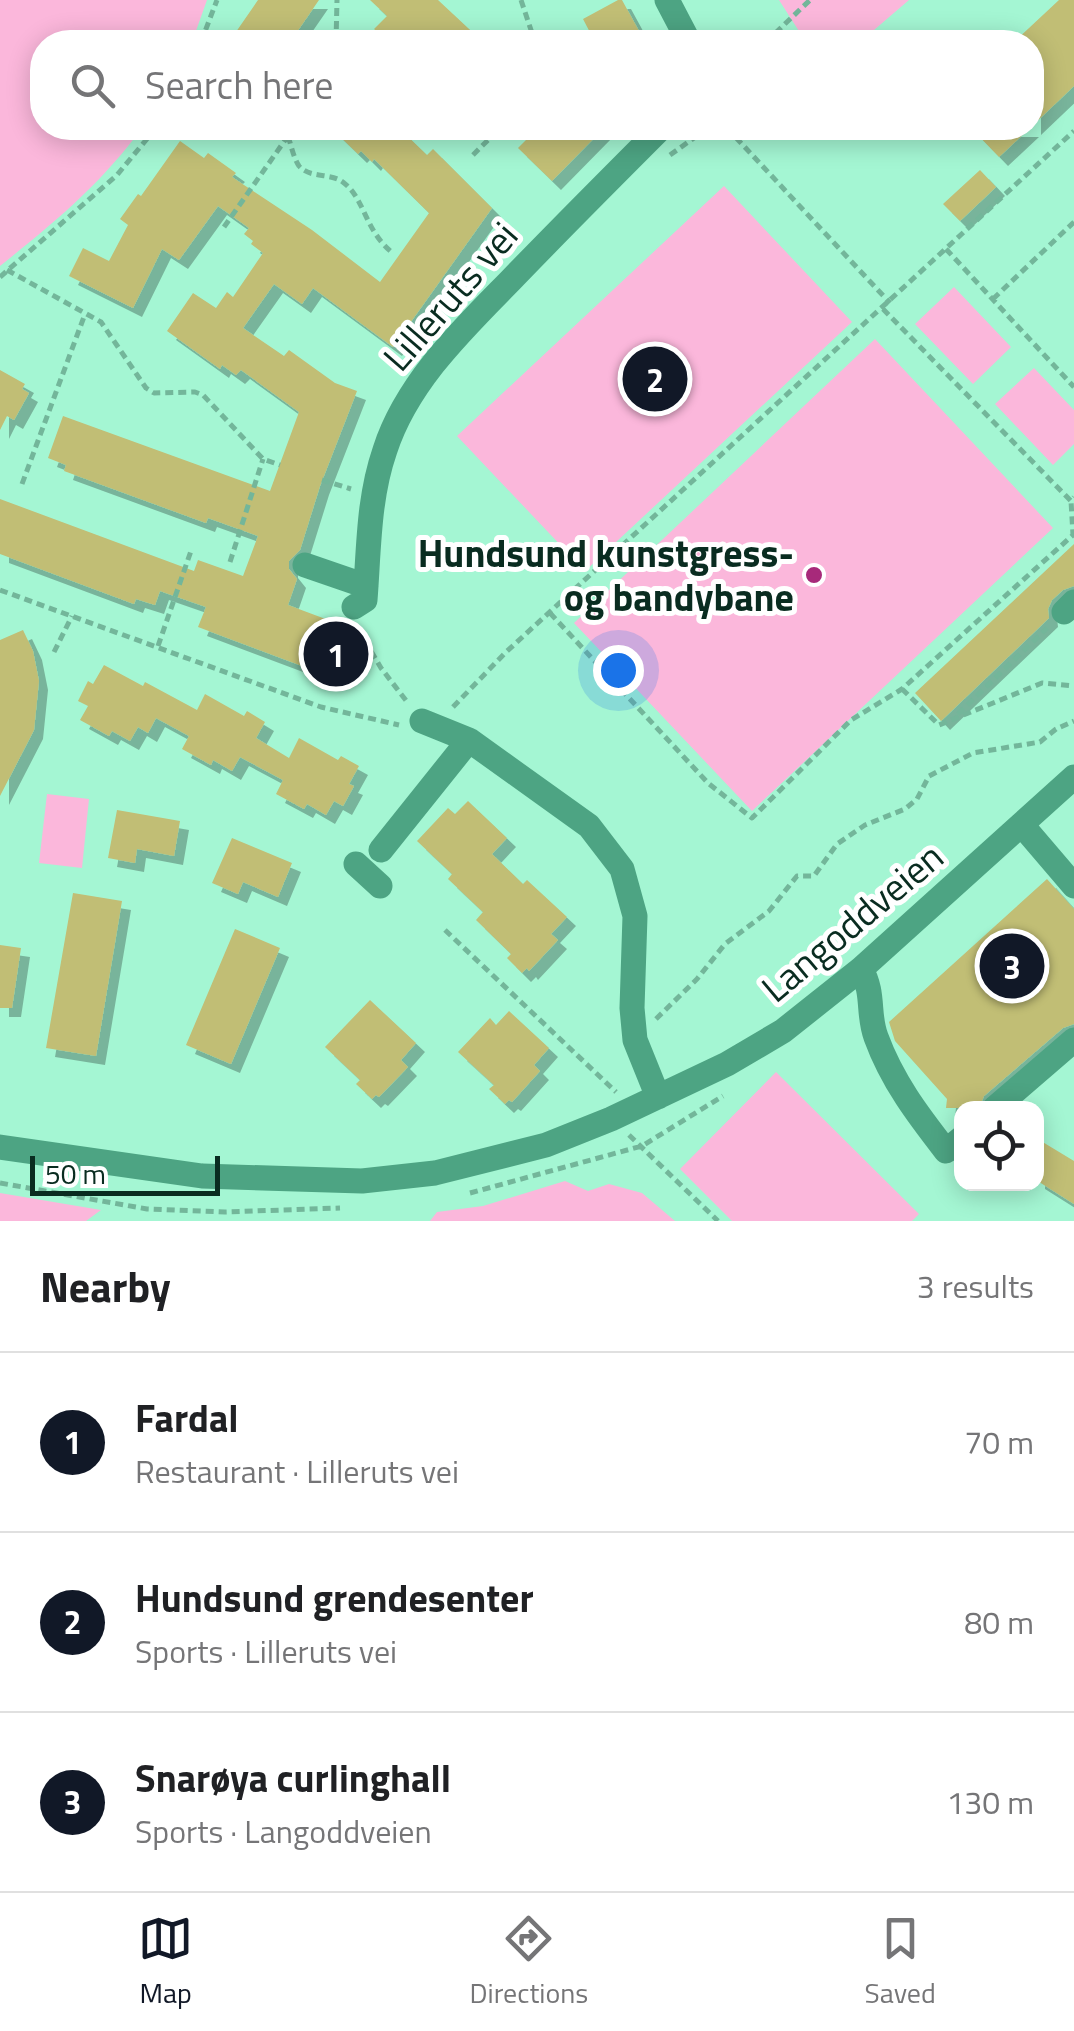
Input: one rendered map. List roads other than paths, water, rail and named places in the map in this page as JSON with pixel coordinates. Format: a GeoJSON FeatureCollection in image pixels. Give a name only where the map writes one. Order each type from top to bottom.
{"type":"FeatureCollection","features":[{"type":"Feature","properties":{"kind":"street"},"geometry":{"type":"LineString","coordinates":[[667,0],[682,30]]}},
{"type":"Feature","properties":{"kind":"street","name":"Lilleruts vei"},"geometry":{"type":"LineString","coordinates":[[305,565],[360,597],[373,494],[385,448],[406,403],[436,361],[493,298],[649,140]]}},
{"type":"Feature","properties":{"kind":"street"},"geometry":{"type":"LineString","coordinates":[[429,723],[469,740],[589,826],[622,869],[635,916],[634,1028],[643,1064],[658,1096]]}},
{"type":"Feature","properties":{"kind":"street"},"geometry":{"type":"LineString","coordinates":[[381,850],[469,740]]}},
{"type":"Feature","properties":{"kind":"street","name":"Langoddveien"},"geometry":{"type":"LineString","coordinates":[[0,1146],[202,1176],[362,1181],[470,1166],[546,1145],[726,1064],[784,1030],[860,969],[1074,777]]}},
{"type":"Feature","properties":{"kind":"street"},"geometry":{"type":"LineString","coordinates":[[1022,825],[1074,886]]}},
{"type":"Feature","properties":{"kind":"street"},"geometry":{"type":"LineString","coordinates":[[356,864],[380,886]]}},
{"type":"Feature","properties":{"kind":"street"},"geometry":{"type":"LineString","coordinates":[[860,969],[870,987],[874,1033],[900,1092],[946,1151],[954,1144]]}},
{"type":"Feature","properties":{"kind":"street"},"geometry":{"type":"LineString","coordinates":[[1003,1101],[1074,1040]]}},
{"type":"Feature","properties":{"kind":"place","name":"Hundsund grendesenter"},"geometry":{"type":"Point","coordinates":[655,379]}},
{"type":"Feature","properties":{"kind":"place","name":"Hundsund kunstgress- og bandybane"},"geometry":{"type":"Point","coordinates":[814,575]}},
{"type":"Feature","properties":{"kind":"place","name":"Fardal"},"geometry":{"type":"Point","coordinates":[336,654]}},
{"type":"Feature","properties":{"kind":"place","name":"Snarøya curlinghall"},"geometry":{"type":"Point","coordinates":[1012,966]}}]}
